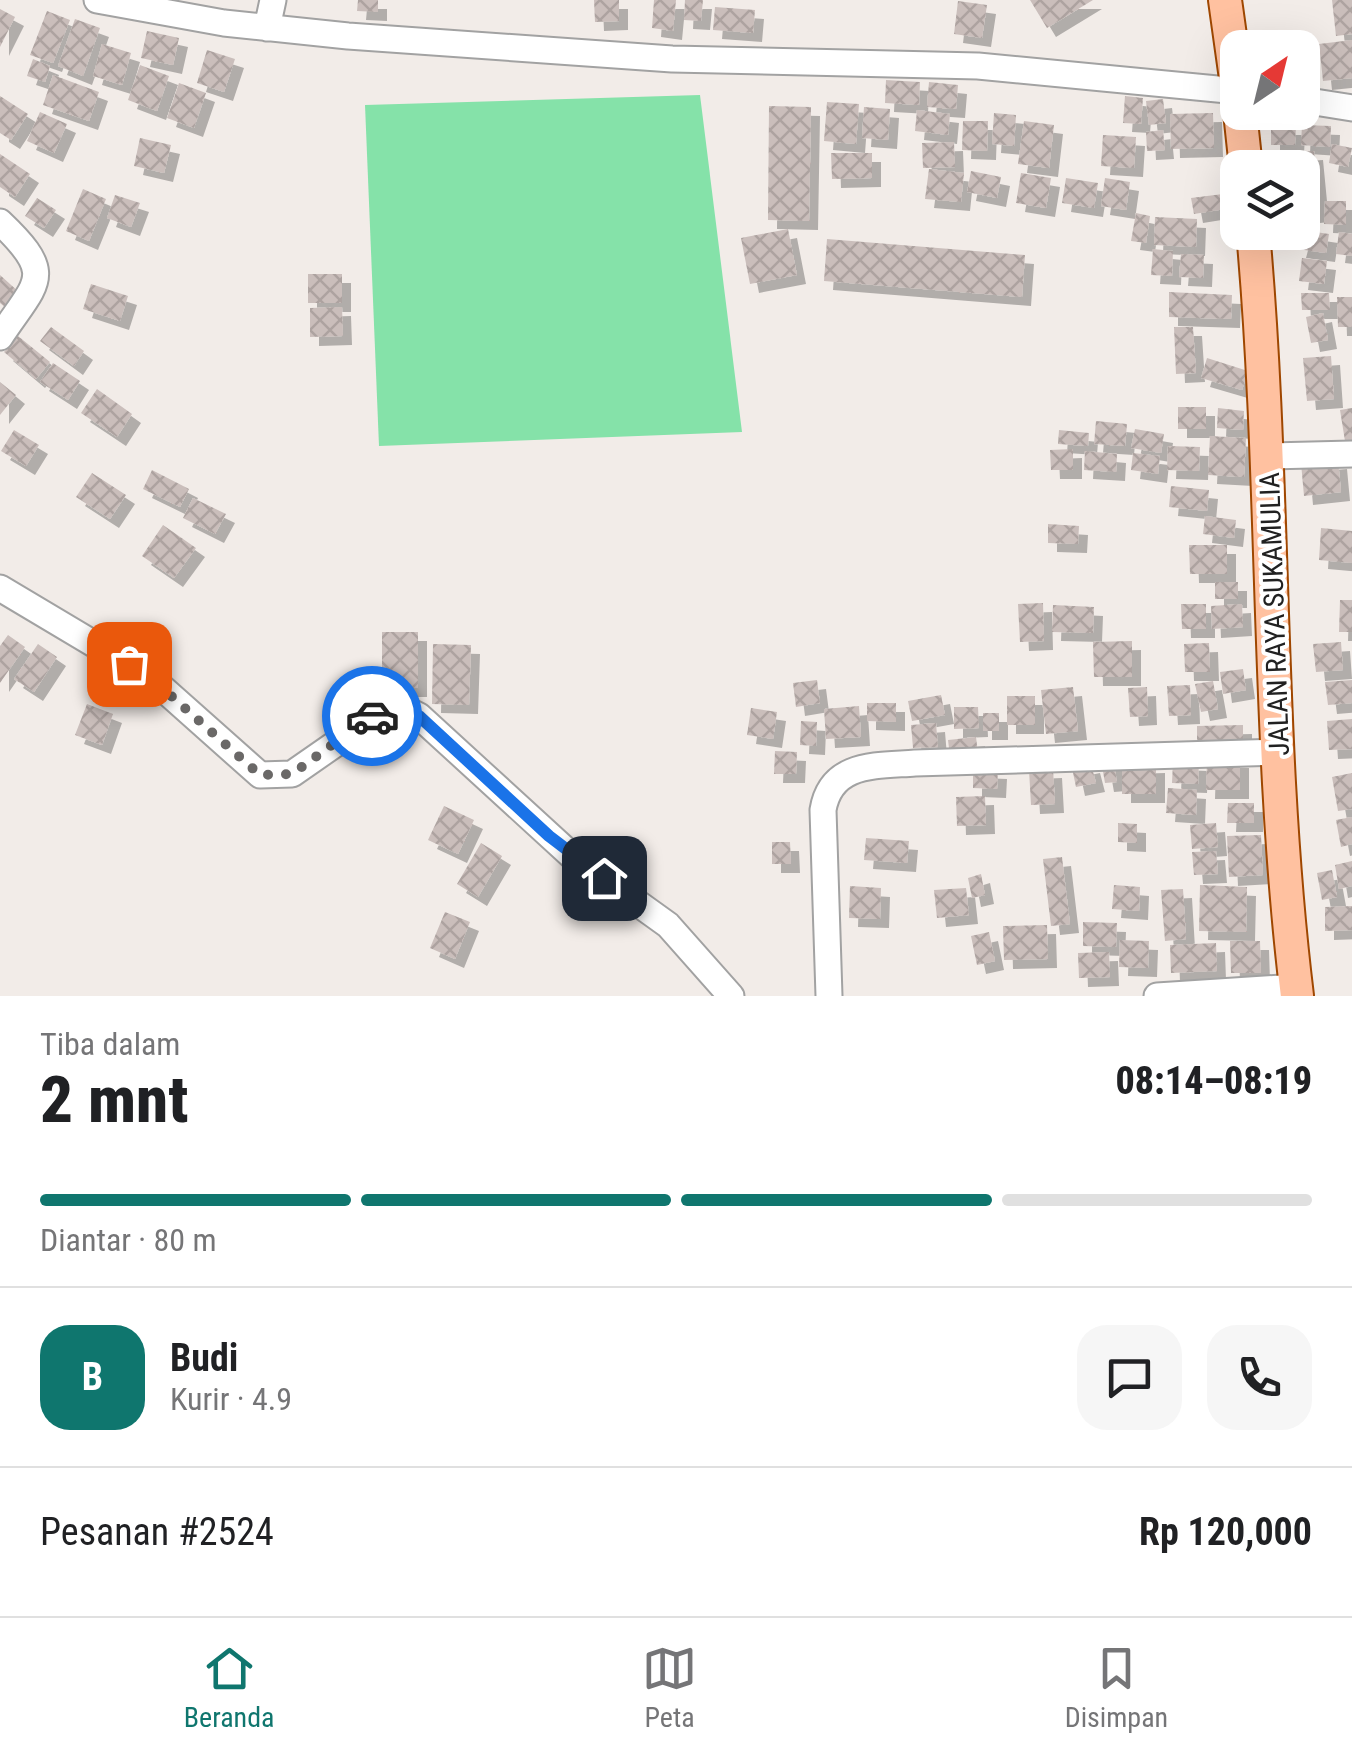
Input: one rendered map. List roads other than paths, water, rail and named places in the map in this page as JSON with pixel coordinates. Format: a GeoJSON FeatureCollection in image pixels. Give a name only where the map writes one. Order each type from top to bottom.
{"type":"FeatureCollection","features":[{"type":"Feature","properties":{"kind":"main road"},"geometry":{"type":"LineString","coordinates":[[1225,0],[1229,30]]}},
{"type":"Feature","properties":{"kind":"main road","name":"JALAN RAYA SUKAMULIA"},"geometry":{"type":"LineString","coordinates":[[1254,250],[1269,456],[1278,752],[1296,991]]}},
{"type":"Feature","properties":{"kind":"street"},"geometry":{"type":"LineString","coordinates":[[97,0],[267,28],[672,59],[978,66],[1220,90]]}},
{"type":"Feature","properties":{"kind":"street"},"geometry":{"type":"LineString","coordinates":[[267,28],[273,0]]}},
{"type":"Feature","properties":{"kind":"street"},"geometry":{"type":"LineString","coordinates":[[1320,103],[1352,108]]}},
{"type":"Feature","properties":{"kind":"street"},"geometry":{"type":"LineString","coordinates":[[0,222],[32,256],[37,277],[30,295],[0,338]]}},
{"type":"Feature","properties":{"kind":"street"},"geometry":{"type":"LineString","coordinates":[[1269,456],[1352,454]]}},
{"type":"Feature","properties":{"kind":"street"},"geometry":{"type":"LineString","coordinates":[[0,588],[151,678],[260,775],[292,774],[387,708],[403,708],[419,716],[572,856],[668,925],[731,996]]}},
{"type":"Feature","properties":{"kind":"street"},"geometry":{"type":"LineString","coordinates":[[829,996],[823,810],[825,799],[841,776],[866,767],[915,764],[1278,752]]}},
{"type":"Feature","properties":{"kind":"street"},"geometry":{"type":"LineString","coordinates":[[1158,996],[1296,991]]}}]}
